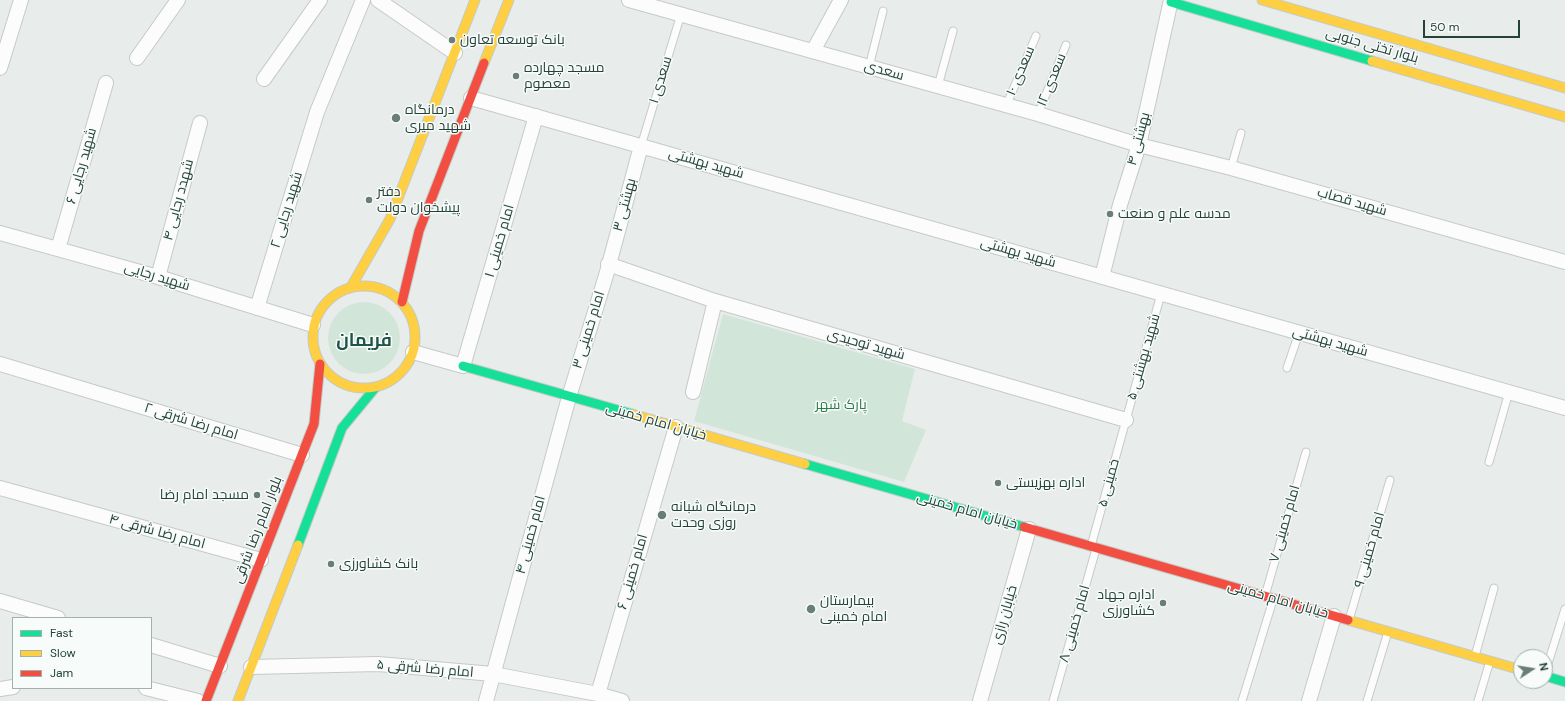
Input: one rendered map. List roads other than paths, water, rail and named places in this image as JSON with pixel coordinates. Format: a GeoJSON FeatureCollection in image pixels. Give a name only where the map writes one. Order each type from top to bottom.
{"type":"FeatureCollection","features":[{"type":"Feature","properties":{"kind":"street"},"geometry":{"type":"LineString","coordinates":[[0,68],[21,0]]}},
{"type":"Feature","properties":{"kind":"street"},"geometry":{"type":"LineString","coordinates":[[137,58],[178,0]]}},
{"type":"Feature","properties":{"kind":"street"},"geometry":{"type":"LineString","coordinates":[[264,79],[320,0]]}},
{"type":"Feature","properties":{"kind":"street","name":"شهید رجایی ۲"},"geometry":{"type":"LineString","coordinates":[[257,308],[317,112],[363,0]]}},
{"type":"Feature","properties":{"kind":"street"},"geometry":{"type":"LineString","coordinates":[[378,0],[455,53]]}},
{"type":"Feature","properties":{"kind":"street"},"geometry":{"type":"LineString","coordinates":[[351,287],[390,219],[475,0]]}},
{"type":"Feature","properties":{"kind":"street"},"geometry":{"type":"LineString","coordinates":[[402,302],[419,231],[509,0]]}},
{"type":"Feature","properties":{"kind":"street","name":"سعدی"},"geometry":{"type":"LineString","coordinates":[[629,0],[659,4],[681,14],[1038,114],[1139,145]]}},
{"type":"Feature","properties":{"kind":"street"},"geometry":{"type":"LineString","coordinates":[[813,51],[841,0]]}},
{"type":"Feature","properties":{"kind":"street","name":"بلوار تختی جنوبی"},"geometry":{"type":"LineString","coordinates":[[1262,0],[1565,88]]}},
{"type":"Feature","properties":{"kind":"street","name":"بلوار تختی جنوبی"},"geometry":{"type":"LineString","coordinates":[[1171,1],[1565,117]]}},
{"type":"Feature","properties":{"kind":"street","name":"بهشتی ۴"},"geometry":{"type":"LineString","coordinates":[[1102,277],[1120,205],[1139,145],[1171,1]]}},
{"type":"Feature","properties":{"kind":"street","name":"شهید رجایی ۶"},"geometry":{"type":"LineString","coordinates":[[58,248],[106,83]]}},
{"type":"Feature","properties":{"kind":"street","name":"شهید بهشتی"},"geometry":{"type":"LineString","coordinates":[[471,98],[1565,408]]}},
{"type":"Feature","properties":{"kind":"street","name":"امام خمینی ۱"},"geometry":{"type":"LineString","coordinates":[[463,366],[536,116]]}},
{"type":"Feature","properties":{"kind":"street","name":"شهدد رجایی ۴"},"geometry":{"type":"LineString","coordinates":[[158,277],[200,123]]}},
{"type":"Feature","properties":{"kind":"street","name":"شهید قصاب"},"geometry":{"type":"LineString","coordinates":[[1139,145],[1231,168],[1565,262]]}},
{"type":"Feature","properties":{"kind":"street","name":"بهشتی ۳"},"geometry":{"type":"LineString","coordinates":[[608,264],[641,146]]}},
{"type":"Feature","properties":{"kind":"street","name":"شهید رجایی"},"geometry":{"type":"LineString","coordinates":[[0,233],[158,277],[313,325]]}},
{"type":"Feature","properties":{"kind":"street","name":"شهید توحیدی"},"geometry":{"type":"LineString","coordinates":[[608,264],[715,301],[1126,420]]}},
{"type":"Feature","properties":{"kind":"street","name":"امام خمینی ۳"},"geometry":{"type":"LineString","coordinates":[[569,397],[608,264]]}},
{"type":"Feature","properties":{"kind":"street"},"geometry":{"type":"LineString","coordinates":[[369,285],[387,291],[402,302],[411,317],[415,334],[413,352],[405,368],[392,380],[375,388],[360,389],[344,385],[330,377],[320,364],[313,350],[311,338],[313,325],[325,304],[334,294],[351,287],[369,285]]}},
{"type":"Feature","properties":{"kind":"street"},"geometry":{"type":"LineString","coordinates":[[693,392],[715,301]]}},
{"type":"Feature","properties":{"kind":"street","name":"خیابان امام خمینی"},"geometry":{"type":"LineString","coordinates":[[413,352],[1513,668]]}},
{"type":"Feature","properties":{"kind":"street","name":"امام رضا شرقی ۲"},"geometry":{"type":"LineString","coordinates":[[0,364],[302,455]]}},
{"type":"Feature","properties":{"kind":"street","name":"بلوار امام رضا شرقی"},"geometry":{"type":"LineString","coordinates":[[206,701],[314,424],[320,364]]}},
{"type":"Feature","properties":{"kind":"street"},"geometry":{"type":"LineString","coordinates":[[238,701],[342,428],[375,388]]}},
{"type":"Feature","properties":{"kind":"street","name":"امام خمینی ۴"},"geometry":{"type":"LineString","coordinates":[[486,701],[569,397]]}},
{"type":"Feature","properties":{"kind":"street","name":"امام خمینی ۶"},"geometry":{"type":"LineString","coordinates":[[598,694],[676,427]]}},
{"type":"Feature","properties":{"kind":"street","name":"امام رضا شرقی ۴"},"geometry":{"type":"LineString","coordinates":[[0,488],[261,560]]}},
{"type":"Feature","properties":{"kind":"street","name":"خیابان رازی"},"geometry":{"type":"LineString","coordinates":[[980,701],[1029,529]]}},
{"type":"Feature","properties":{"kind":"street"},"geometry":{"type":"LineString","coordinates":[[0,601],[53,617]]}},
{"type":"Feature","properties":{"kind":"street"},"geometry":{"type":"LineString","coordinates":[[1309,701],[1334,616]]}},
{"type":"Feature","properties":{"kind":"street"},"geometry":{"type":"LineString","coordinates":[[152,645],[220,666]]}},
{"type":"Feature","properties":{"kind":"street","name":"امام رضا شرقی ۵"},"geometry":{"type":"LineString","coordinates":[[251,667],[378,664],[493,674],[598,694],[622,701]]}},
{"type":"Feature","properties":{"kind":"street"},"geometry":{"type":"LineString","coordinates":[[1553,678],[1565,682]]}},
{"type":"Feature","properties":{"kind":"street"},"geometry":{"type":"LineString","coordinates":[[0,688],[12,687]]}},
{"type":"Feature","properties":{"kind":"street"},"geometry":{"type":"LineString","coordinates":[[150,689],[198,701]]}},
{"type":"Feature","properties":{"kind":"lane"},"geometry":{"type":"LineString","coordinates":[[869,67],[883,11]]}},
{"type":"Feature","properties":{"kind":"lane","name":"سعدی ۱"},"geometry":{"type":"LineString","coordinates":[[641,146],[681,14]]}},
{"type":"Feature","properties":{"kind":"lane"},"geometry":{"type":"LineString","coordinates":[[938,86],[953,31]]}},
{"type":"Feature","properties":{"kind":"lane","name":"سعدی ۱۰"},"geometry":{"type":"LineString","coordinates":[[1006,106],[1036,36]]}},
{"type":"Feature","properties":{"kind":"lane","name":"سعدی ۱۲"},"geometry":{"type":"LineString","coordinates":[[1038,114],[1066,45]]}},
{"type":"Feature","properties":{"kind":"lane"},"geometry":{"type":"LineString","coordinates":[[1231,168],[1241,133]]}},
{"type":"Feature","properties":{"kind":"lane","name":"شهید بهشتی ۵"},"geometry":{"type":"LineString","coordinates":[[1126,420],[1161,294]]}},
{"type":"Feature","properties":{"kind":"lane"},"geometry":{"type":"LineString","coordinates":[[1287,368],[1299,333]]}},
{"type":"Feature","properties":{"kind":"lane"},"geometry":{"type":"LineString","coordinates":[[1489,462],[1509,392]]}},
{"type":"Feature","properties":{"kind":"lane","name":"خمینی ۵"},"geometry":{"type":"LineString","coordinates":[[1094,547],[1126,420]]}},
{"type":"Feature","properties":{"kind":"lane","name":"امام خمینی ۷"},"geometry":{"type":"LineString","coordinates":[[1242,701],[1306,452]]}},
{"type":"Feature","properties":{"kind":"lane","name":"امام خمینی ۹"},"geometry":{"type":"LineString","coordinates":[[1349,620],[1390,480]]}},
{"type":"Feature","properties":{"kind":"lane","name":"امام خمینی ۸"},"geometry":{"type":"LineString","coordinates":[[1053,701],[1094,547]]}},
{"type":"Feature","properties":{"kind":"lane"},"geometry":{"type":"LineString","coordinates":[[1475,656],[1494,588]]}},
{"type":"Feature","properties":{"kind":"lane"},"geometry":{"type":"LineString","coordinates":[[1552,649],[1565,609]]}},
{"type":"Feature","properties":{"kind":"lane"},"geometry":{"type":"LineString","coordinates":[[1368,701],[1388,632]]}},
{"type":"Feature","properties":{"kind":"lane"},"geometry":{"type":"LineString","coordinates":[[1478,701],[1490,661]]}},
{"type":"Feature","properties":{"kind":"place","name":"بانک توسعه تعاون"},"geometry":{"type":"Point","coordinates":[452,40]}},
{"type":"Feature","properties":{"kind":"place","name":"مسجد چهارده معصوم"},"geometry":{"type":"Point","coordinates":[516,76]}},
{"type":"Feature","properties":{"kind":"place","name":"درمانگاه شهید میری"},"geometry":{"type":"Point","coordinates":[396,118]}},
{"type":"Feature","properties":{"kind":"place","name":"دفتر پیشخوان دولت"},"geometry":{"type":"Point","coordinates":[369,200]}},
{"type":"Feature","properties":{"kind":"place","name":"مدسه علم و صنعت"},"geometry":{"type":"Point","coordinates":[1110,214]}},
{"type":"Feature","properties":{"kind":"place","name":"اداره بهزیستی"},"geometry":{"type":"Point","coordinates":[998,483]}},
{"type":"Feature","properties":{"kind":"place","name":"مسجد امام رضا"},"geometry":{"type":"Point","coordinates":[257,495]}},
{"type":"Feature","properties":{"kind":"place","name":"درمانگاه شبانه روزی وحدت"},"geometry":{"type":"Point","coordinates":[662,515]}},
{"type":"Feature","properties":{"kind":"place","name":"بانک کشاورزی"},"geometry":{"type":"Point","coordinates":[331,564]}},
{"type":"Feature","properties":{"kind":"place","name":"اداره جهاد کشاورزی"},"geometry":{"type":"Point","coordinates":[1163,603]}},
{"type":"Feature","properties":{"kind":"place","name":"بیمارستان امام خمینی"},"geometry":{"type":"Point","coordinates":[811,609]}},
{"type":"Feature","properties":{"kind":"district","name":"فریمان"},"geometry":{"type":"Point","coordinates":[364,341]}},
{"type":"Feature","properties":{"kind":"park label","name":"پارک شهر"},"geometry":{"type":"Point","coordinates":[841,405]}}]}
